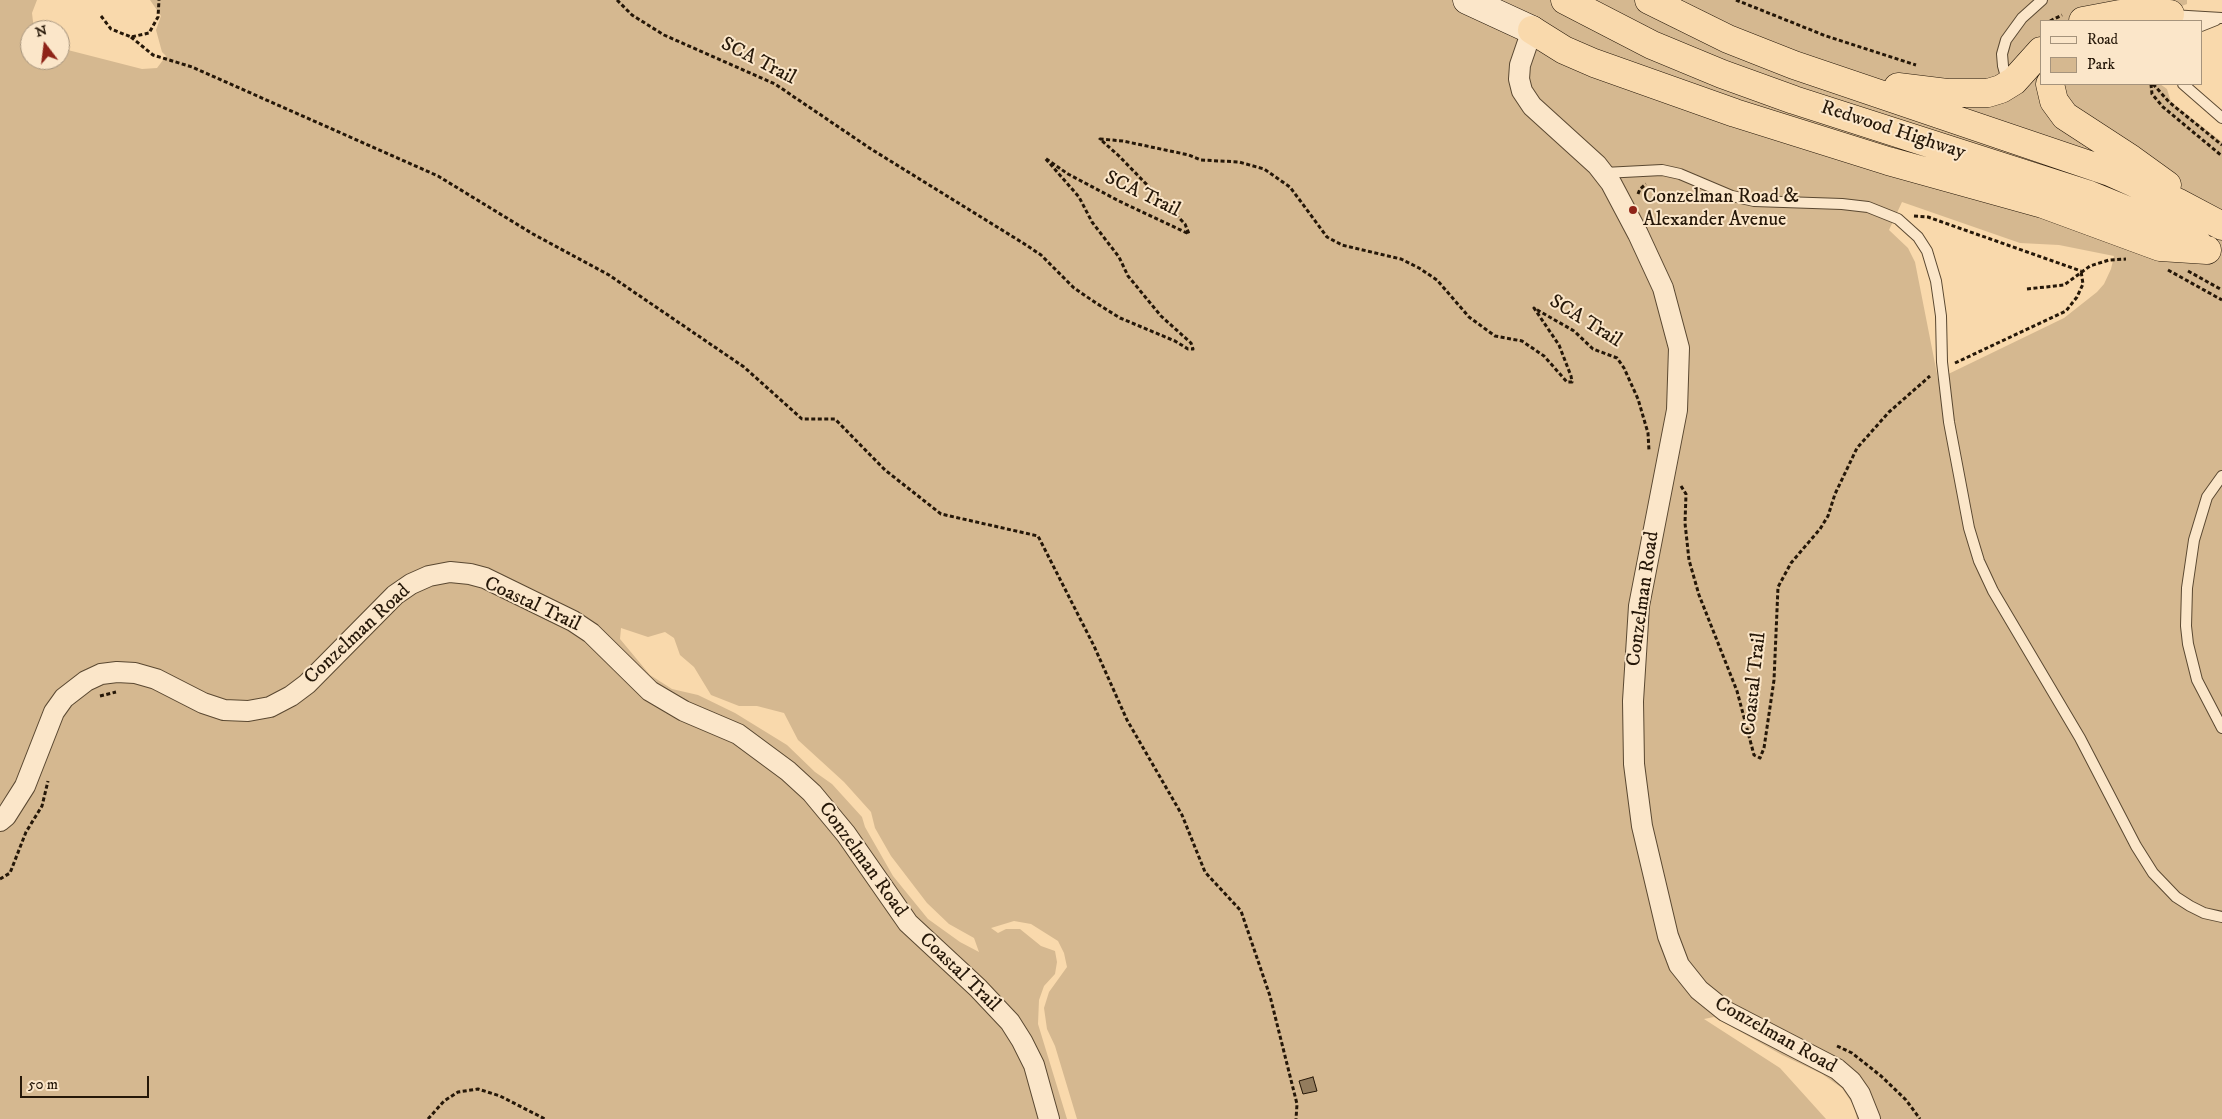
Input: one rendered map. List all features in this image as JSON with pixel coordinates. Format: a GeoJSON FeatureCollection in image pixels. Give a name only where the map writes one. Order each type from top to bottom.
{"type":"FeatureCollection","features":[{"type":"Feature","properties":{"kind":"highway","name":"Redwood Highway"},"geometry":{"type":"LineString","coordinates":[[1565,0],[1652,45],[1722,74],[2088,194],[2158,223],[2214,254]]}},
{"type":"Feature","properties":{"kind":"highway","name":"Redwood Highway"},"geometry":{"type":"LineString","coordinates":[[1652,1],[1728,38],[1830,77],[2110,172],[2216,223]]}},
{"type":"Feature","properties":{"kind":"highway"},"geometry":{"type":"LineString","coordinates":[[2088,20],[2120,14],[2170,14]]}},
{"type":"Feature","properties":{"kind":"highway"},"geometry":{"type":"LineString","coordinates":[[1532,30],[1564,50],[1601,66],[1759,121],[1888,161],[2043,204],[2160,247],[2214,254]]}},
{"type":"Feature","properties":{"kind":"highway"},"geometry":{"type":"LineString","coordinates":[[1830,77],[1970,95],[1988,93],[2008,85],[2027,69],[2040,52]]}},
{"type":"Feature","properties":{"kind":"highway"},"geometry":{"type":"LineString","coordinates":[[2050,85],[2054,101],[2065,116],[2146,169],[2216,223]]}},
{"type":"Feature","properties":{"kind":"main road"},"geometry":{"type":"LineString","coordinates":[[1467,0],[1532,30]]}},
{"type":"Feature","properties":{"kind":"street","name":"Conzelman Road"},"geometry":{"type":"LineString","coordinates":[[1532,30],[1520,65],[1519,78],[1522,91],[1538,112],[1604,173],[1623,202],[1663,288],[1679,348],[1680,388],[1639,606],[1633,670],[1633,733],[1642,826],[1668,936],[1679,965],[1698,990],[1726,1011],[1837,1069],[1851,1081],[1860,1094],[1870,1119]]}},
{"type":"Feature","properties":{"kind":"street","name":"Conzelman Road"},"geometry":{"type":"LineString","coordinates":[[0,821],[6,816],[25,786],[54,712],[64,698],[86,681],[101,674],[117,672],[135,673],[156,679],[203,703],[224,710],[248,711],[270,707],[292,696],[306,684],[395,595],[411,584],[450,572],[470,574],[493,582],[573,620],[591,633],[650,691],[684,711],[738,734],[788,771],[812,793],[846,834],[908,923],[978,988],[1010,1022],[1034,1065],[1048,1119]]}},
{"type":"Feature","properties":{"kind":"lane"},"geometry":{"type":"LineString","coordinates":[[2008,85],[2002,54],[2006,40],[2022,18],[2042,0]]}},
{"type":"Feature","properties":{"kind":"lane"},"geometry":{"type":"LineString","coordinates":[[2170,14],[2222,19]]}},
{"type":"Feature","properties":{"kind":"lane"},"geometry":{"type":"LineString","coordinates":[[2202,26],[2222,19]]}},
{"type":"Feature","properties":{"kind":"lane"},"geometry":{"type":"LineString","coordinates":[[2184,85],[2222,118]]}},
{"type":"Feature","properties":{"kind":"lane"},"geometry":{"type":"LineString","coordinates":[[2193,85],[2205,103]]}},
{"type":"Feature","properties":{"kind":"lane"},"geometry":{"type":"LineString","coordinates":[[1604,173],[1662,170],[1680,174],[1732,196],[1754,201],[1852,204],[1890,215],[1913,230],[1927,251],[1940,305],[1942,362],[1949,422],[1973,545],[1985,576],[2080,738],[2136,846],[2153,873],[2176,897],[2190,906],[2204,913],[2222,917]]}},
{"type":"Feature","properties":{"kind":"lane"},"geometry":{"type":"LineString","coordinates":[[2222,476],[2207,498],[2194,540],[2188,588],[2186,626],[2188,644],[2197,680],[2222,728]]}},
{"type":"Feature","properties":{"kind":"path"},"geometry":{"type":"LineString","coordinates":[[131,37],[149,33],[158,17],[159,0]]}},
{"type":"Feature","properties":{"kind":"path","name":"SCA Trail"},"geometry":{"type":"LineString","coordinates":[[617,0],[632,15],[664,35],[775,84],[871,149],[1023,242],[1041,255],[1074,288],[1096,303],[1120,318],[1176,341],[1188,349],[1193,349],[1191,344],[1161,316],[1133,282],[1119,257],[1092,222],[1079,197],[1045,158],[1119,202],[1189,234],[1185,224],[1100,139],[1123,141],[1189,155],[1201,160],[1239,162],[1264,169],[1290,187],[1323,233],[1332,241],[1401,259],[1419,268],[1437,280],[1469,317],[1495,336],[1522,341],[1544,356],[1567,382],[1572,382],[1571,376],[1559,345],[1534,308],[1574,331],[1593,349],[1617,358],[1624,368],[1648,433],[1648,456]]}},
{"type":"Feature","properties":{"kind":"path"},"geometry":{"type":"LineString","coordinates":[[1736,0],[1826,36],[1919,66]]}},
{"type":"Feature","properties":{"kind":"path"},"geometry":{"type":"LineString","coordinates":[[101,16],[111,29],[131,37],[153,55],[192,67],[438,176],[533,234],[609,275],[744,367],[802,419],[835,419],[885,470],[941,514],[1038,536],[1094,646],[1127,720],[1182,815],[1205,872],[1241,911],[1270,996],[1297,1104],[1296,1119]]}},
{"type":"Feature","properties":{"kind":"path"},"geometry":{"type":"LineString","coordinates":[[2152,85],[2152,94],[2163,108],[2222,156]]}},
{"type":"Feature","properties":{"kind":"path"},"geometry":{"type":"LineString","coordinates":[[2153,85],[2169,102],[2222,145]]}},
{"type":"Feature","properties":{"kind":"path"},"geometry":{"type":"LineString","coordinates":[[1635,199],[1640,189],[1648,183]]}},
{"type":"Feature","properties":{"kind":"path"},"geometry":{"type":"LineString","coordinates":[[1890,215],[1928,217],[2081,271]]}},
{"type":"Feature","properties":{"kind":"path"},"geometry":{"type":"LineString","coordinates":[[2027,289],[2064,285],[2081,271],[2099,262],[2130,258]]}},
{"type":"Feature","properties":{"kind":"path"},"geometry":{"type":"LineString","coordinates":[[2182,269],[2222,290]]}},
{"type":"Feature","properties":{"kind":"path"},"geometry":{"type":"LineString","coordinates":[[1942,362],[1958,364],[2066,311],[2077,297],[2082,284],[2081,271]]}},
{"type":"Feature","properties":{"kind":"path"},"geometry":{"type":"LineString","coordinates":[[2180,277],[2222,300]]}},
{"type":"Feature","properties":{"kind":"path","name":"Coastal Trail"},"geometry":{"type":"LineString","coordinates":[[1663,480],[1679,484],[1686,494],[1685,523],[1689,560],[1699,594],[1737,691],[1754,755],[1756,758],[1760,758],[1764,748],[1774,680],[1778,587],[1791,563],[1820,529],[1828,516],[1838,486],[1857,448],[1889,412],[1927,379],[1942,362]]}},
{"type":"Feature","properties":{"kind":"path"},"geometry":{"type":"LineString","coordinates":[[98,697],[120,691]]}},
{"type":"Feature","properties":{"kind":"path"},"geometry":{"type":"LineString","coordinates":[[0,879],[10,873],[26,832],[42,806],[51,772]]}},
{"type":"Feature","properties":{"kind":"path"},"geometry":{"type":"LineString","coordinates":[[1830,1043],[1852,1053],[1881,1076],[1906,1100],[1920,1119]]}},
{"type":"Feature","properties":{"kind":"path"},"geometry":{"type":"LineString","coordinates":[[428,1119],[444,1101],[458,1092],[478,1089],[500,1096],[545,1119]]}},
{"type":"Feature","properties":{"kind":"green space"},"geometry":{"type":"Polygon","coordinates":[[[0,0],[37,0],[32,13],[33,20],[20,20],[20,70],[70,70],[70,51],[142,69],[157,68],[166,56],[162,52],[156,30],[161,16],[150,0],[2187,0],[2187,4],[2179,7],[2177,20],[2040,20],[2040,85],[2161,85],[2167,89],[2171,102],[2222,142],[2222,1119],[1857,1119],[1854,1106],[1842,1088],[1822,1074],[1782,1055],[1714,1017],[1704,1019],[1780,1068],[1826,1119],[1077,1119],[1055,1046],[1047,1029],[1044,1008],[1049,992],[1067,967],[1064,953],[1058,941],[1031,924],[1014,921],[991,928],[998,933],[1006,929],[1020,929],[1041,946],[1055,951],[1057,962],[1055,974],[1044,986],[1039,1000],[1038,1024],[1067,1119],[0,1119],[0,0]],[[1902,202],[1889,230],[1908,248],[1915,262],[1938,379],[2064,318],[2097,292],[2104,284],[2111,269],[2114,256],[2059,245],[2020,243],[1902,202]],[[621,628],[620,639],[650,675],[672,689],[698,695],[735,713],[787,745],[815,772],[832,784],[862,817],[865,827],[893,876],[928,919],[960,942],[979,952],[974,938],[949,924],[927,903],[891,856],[875,828],[871,812],[844,782],[798,740],[784,713],[757,706],[739,706],[711,695],[694,667],[680,655],[674,638],[665,632],[648,637],[621,628]]]}},
{"type":"Feature","properties":{"kind":"building"},"geometry":{"type":"Polygon","coordinates":[[[1313,1077],[1317,1091],[1303,1094],[1299,1081],[1313,1077]]]}},
{"type":"Feature","properties":{"kind":"place","name":"Conzelman Road & Alexander Avenue"},"geometry":{"type":"Point","coordinates":[1633,210]}}]}
